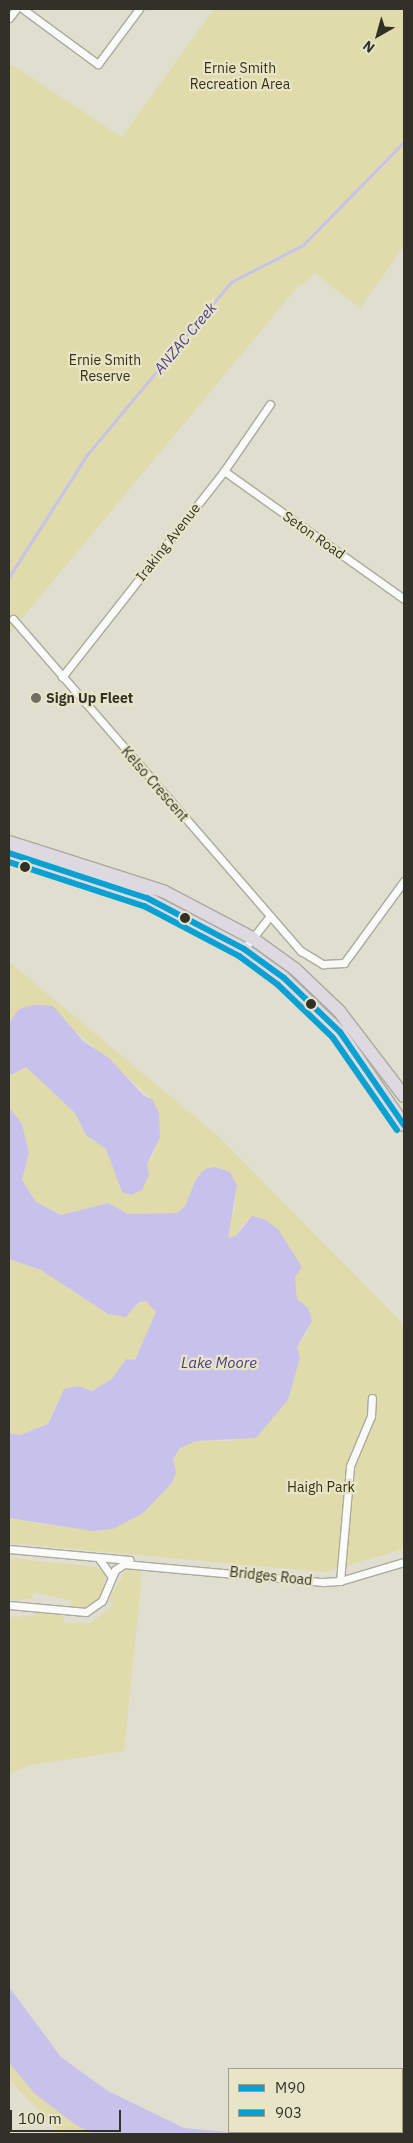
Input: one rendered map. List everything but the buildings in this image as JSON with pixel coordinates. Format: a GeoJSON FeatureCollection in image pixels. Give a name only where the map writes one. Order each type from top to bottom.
{"type":"FeatureCollection","features":[{"type":"Feature","properties":{"kind":"highway"},"geometry":{"type":"LineString","coordinates":[[9,842],[163,891],[252,938],[295,969],[339,1011],[404,1096]]}},
{"type":"Feature","properties":{"kind":"highway"},"geometry":{"type":"LineString","coordinates":[[9,853],[147,898],[244,949],[290,983],[340,1032],[404,1124]]}},
{"type":"Feature","properties":{"kind":"street"},"geometry":{"type":"LineString","coordinates":[[9,18],[16,9]]}},
{"type":"Feature","properties":{"kind":"street"},"geometry":{"type":"LineString","coordinates":[[23,9],[98,64],[138,9]]}},
{"type":"Feature","properties":{"kind":"street","name":"Iraking Avenue"},"geometry":{"type":"LineString","coordinates":[[62,677],[224,471],[270,404]]}},
{"type":"Feature","properties":{"kind":"street","name":"Seton Road"},"geometry":{"type":"LineString","coordinates":[[224,471],[404,599]]}},
{"type":"Feature","properties":{"kind":"street","name":"Kelso Crescent"},"geometry":{"type":"LineString","coordinates":[[13,619],[301,952],[335,966],[348,958],[404,882]]}},
{"type":"Feature","properties":{"kind":"street"},"geometry":{"type":"LineString","coordinates":[[244,949],[270,916]]}},
{"type":"Feature","properties":{"kind":"street"},"geometry":{"type":"LineString","coordinates":[[340,1581],[350,1466],[371,1416],[372,1398]]}},
{"type":"Feature","properties":{"kind":"street","name":"Bridges Road"},"geometry":{"type":"LineString","coordinates":[[9,1549],[133,1564],[340,1581],[404,1562]]}},
{"type":"Feature","properties":{"kind":"street"},"geometry":{"type":"LineString","coordinates":[[100,1560],[111,1576]]}},
{"type":"Feature","properties":{"kind":"street"},"geometry":{"type":"LineString","coordinates":[[9,1605],[86,1612],[102,1602],[111,1576],[119,1566],[133,1564]]}},
{"type":"Feature","properties":{"kind":"green space"},"geometry":{"type":"Polygon","coordinates":[[[214,9],[404,9],[404,246],[360,308],[315,273],[301,286],[271,263],[299,285],[9,634],[9,63],[122,137],[214,9]]]}},
{"type":"Feature","properties":{"kind":"green space","name":"Haigh Park"},"geometry":{"type":"Polygon","coordinates":[[[9,962],[219,1137],[404,1325],[404,1549],[325,1572],[9,1543],[9,1518],[46,1525],[143,1513],[172,1483],[176,1472],[173,1459],[180,1448],[196,1441],[235,1441],[300,1358],[297,1347],[308,1332],[308,1308],[297,1299],[295,1277],[243,1223],[236,1236],[228,1238],[225,1231],[235,1210],[237,1185],[196,1179],[185,1206],[177,1213],[128,1214],[108,1203],[61,1215],[36,1202],[22,1180],[29,1153],[9,1107],[9,1076],[26,1067],[75,1113],[86,1135],[106,1149],[122,1192],[145,1184],[149,1175],[147,1164],[154,1155],[152,1099],[78,1033],[19,1009],[9,1023],[9,962]]]}},
{"type":"Feature","properties":{"kind":"green space"},"geometry":{"type":"Polygon","coordinates":[[[9,1259],[41,1270],[108,1314],[126,1317],[139,1301],[146,1301],[156,1312],[135,1360],[126,1360],[112,1379],[92,1391],[78,1386],[55,1405],[48,1424],[20,1435],[9,1433],[9,1259]]]}},
{"type":"Feature","properties":{"kind":"green space"},"geometry":{"type":"Polygon","coordinates":[[[9,1558],[97,1567],[105,1575],[104,1586],[99,1599],[87,1608],[71,1607],[72,1601],[33,1592],[32,1599],[9,1600],[9,1558]]]}},
{"type":"Feature","properties":{"kind":"green space"},"geometry":{"type":"Polygon","coordinates":[[[128,1566],[142,1574],[124,1751],[31,1765],[9,1774],[9,1617],[35,1616],[35,1609],[65,1617],[63,1623],[90,1623],[114,1605],[109,1600],[128,1566]]]}},
{"type":"Feature","properties":{"kind":"green space"},"geometry":{"type":"Polygon","coordinates":[[[9,2063],[36,2094],[93,2134],[60,2134],[9,2079],[9,2063]]]}},
{"type":"Feature","properties":{"kind":"water"},"geometry":{"type":"Polygon","coordinates":[[[33,1005],[53,1006],[83,1041],[109,1058],[144,1096],[152,1099],[159,1113],[160,1137],[147,1164],[149,1175],[142,1190],[131,1195],[122,1192],[106,1149],[86,1135],[75,1113],[26,1067],[9,1076],[9,1023],[19,1009],[33,1005]]]}},
{"type":"Feature","properties":{"kind":"water","name":"Lake Moore"},"geometry":{"type":"Polygon","coordinates":[[[9,1107],[22,1124],[29,1153],[22,1180],[36,1202],[61,1215],[108,1203],[128,1214],[177,1213],[185,1206],[196,1179],[205,1169],[215,1167],[230,1172],[237,1185],[228,1238],[236,1236],[252,1216],[264,1219],[278,1229],[302,1267],[295,1277],[297,1299],[308,1308],[312,1321],[297,1347],[300,1358],[288,1400],[256,1438],[196,1441],[180,1448],[173,1459],[176,1472],[172,1483],[143,1513],[113,1529],[93,1531],[9,1518],[9,1433],[20,1435],[48,1424],[64,1389],[78,1386],[92,1391],[112,1379],[126,1359],[135,1360],[156,1312],[146,1301],[139,1302],[126,1317],[108,1314],[41,1270],[9,1259],[9,1107]]]}},
{"type":"Feature","properties":{"kind":"water"},"geometry":{"type":"Polygon","coordinates":[[[9,1987],[61,2057],[108,2091],[184,2128],[249,2134],[93,2134],[76,2125],[35,2094],[9,2063],[9,1987]]]}},
{"type":"Feature","properties":{"kind":"water"},"geometry":{"type":"Polygon","coordinates":[[[403,2126],[404,2134],[303,2134],[403,2133],[403,2126]]]}},
{"type":"Feature","properties":{"kind":"waterway","name":"ANZAC Creek"},"geometry":{"type":"LineString","coordinates":[[9,577],[87,455],[231,282],[303,245],[404,142]]}},
{"type":"Feature","properties":{"kind":"transit line","name":"M90"},"geometry":{"type":"LineString","coordinates":[[9,853],[147,898],[244,949],[284,978],[340,1032],[404,1125]]}},
{"type":"Feature","properties":{"kind":"transit line","name":"903"},"geometry":{"type":"LineString","coordinates":[[9,862],[144,906],[239,956],[278,985],[333,1038],[397,1130]]}},
{"type":"Feature","properties":{"kind":"place","name":"Sign Up Fleet"},"geometry":{"type":"Point","coordinates":[36,698]}},
{"type":"Feature","properties":{"kind":"park label","name":"Ernie Smith Recreation Area"},"geometry":{"type":"Point","coordinates":[240,76]}},
{"type":"Feature","properties":{"kind":"park label","name":"Ernie Smith Reserve"},"geometry":{"type":"Point","coordinates":[105,368]}}]}
